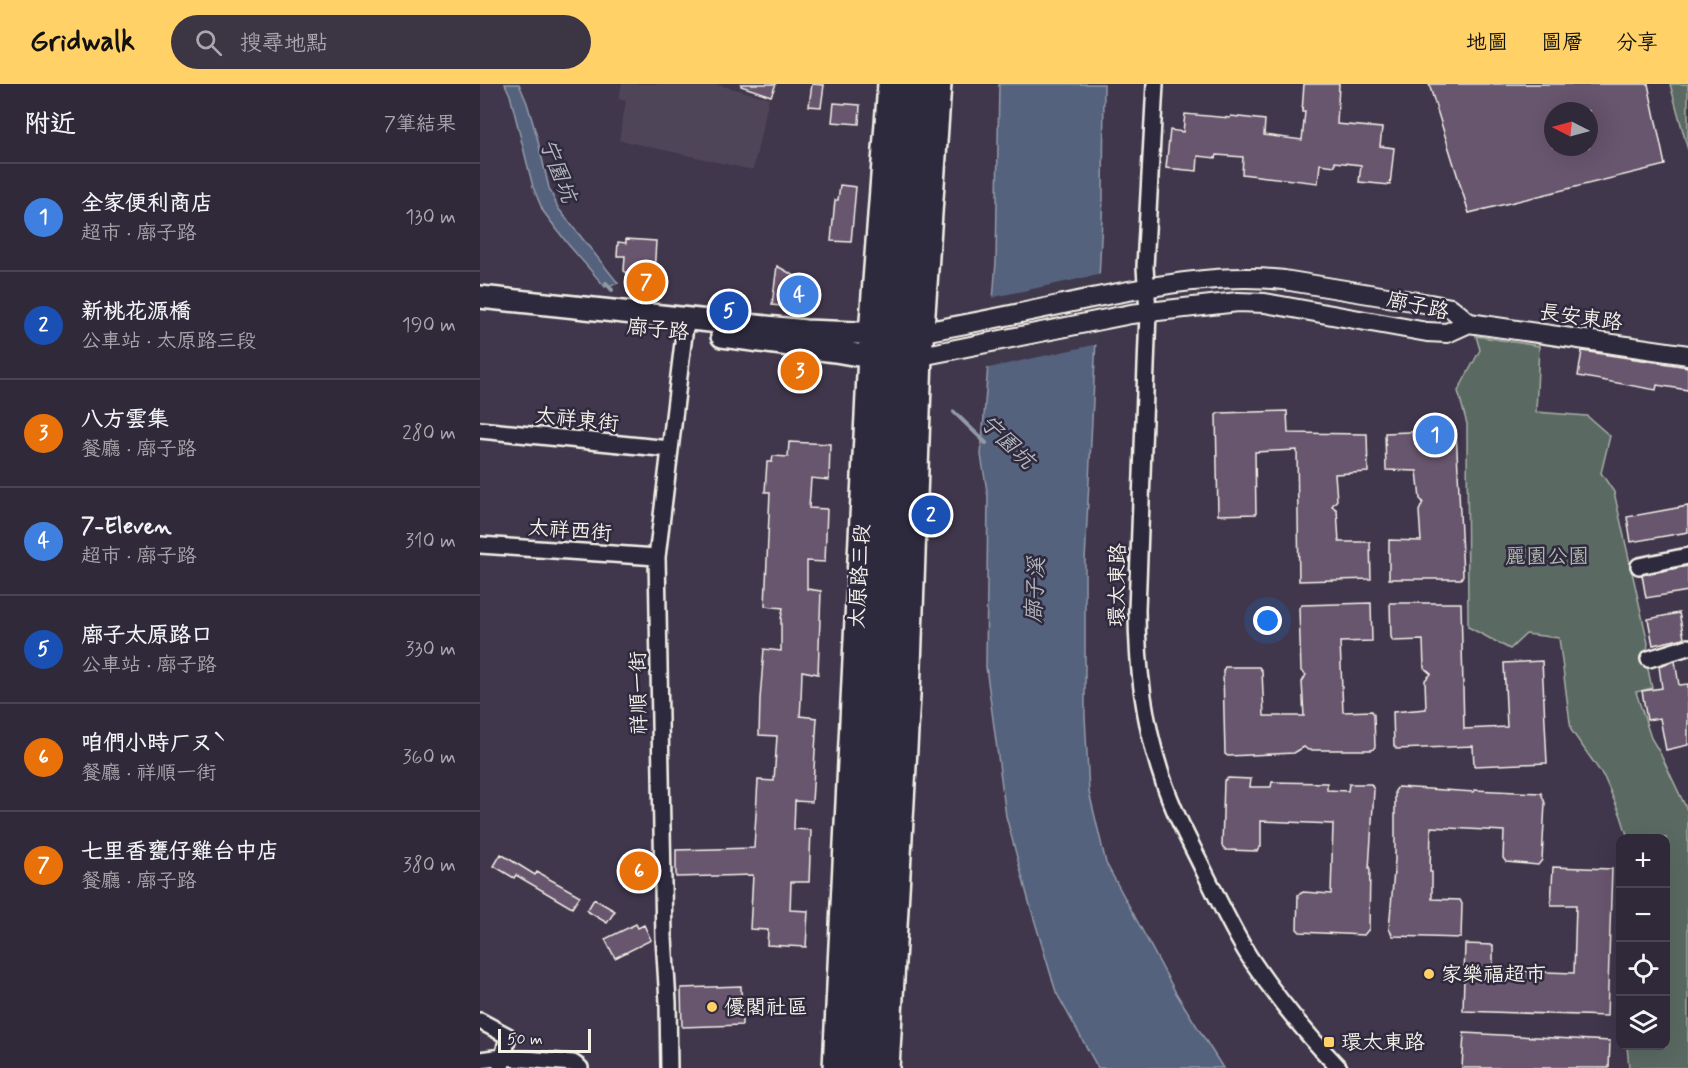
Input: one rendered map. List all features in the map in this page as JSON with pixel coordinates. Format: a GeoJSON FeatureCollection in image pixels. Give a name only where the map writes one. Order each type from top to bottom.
{"type":"FeatureCollection","features":[{"type":"Feature","properties":{"kind":"main road","name":"太原路三段"},"geometry":{"type":"LineString","coordinates":[[889,84],[905,333]]}},
{"type":"Feature","properties":{"kind":"main road","name":"太原路三段"},"geometry":{"type":"LineString","coordinates":[[905,84],[905,333]]}},
{"type":"Feature","properties":{"kind":"main road","name":"太原路三段"},"geometry":{"type":"LineString","coordinates":[[854,1068],[895,358],[905,333],[922,84]]}},
{"type":"Feature","properties":{"kind":"main road","name":"太原路三段"},"geometry":{"type":"LineString","coordinates":[[834,1068],[895,358],[905,333],[940,84]]}},
{"type":"Feature","properties":{"kind":"main road","name":"廍子路"},"geometry":{"type":"LineString","coordinates":[[480,297],[685,325],[835,351],[895,358]]}},
{"type":"Feature","properties":{"kind":"main road","name":"廍子路"},"geometry":{"type":"LineString","coordinates":[[480,310],[685,325],[905,333]]}},
{"type":"Feature","properties":{"kind":"main road","name":"太原路三段"},"geometry":{"type":"LineString","coordinates":[[868,1068],[888,742],[895,358]]}},
{"type":"Feature","properties":{"kind":"main road","name":"太原路三段"},"geometry":{"type":"LineString","coordinates":[[888,1068],[909,695],[895,358]]}},
{"type":"Feature","properties":{"kind":"street","name":"環太東路"},"geometry":{"type":"LineString","coordinates":[[1155,84],[1145,267],[1139,289],[1137,633],[1148,722],[1159,767],[1175,811],[1249,956],[1293,1017],[1339,1068]]}},
{"type":"Feature","properties":{"kind":"street","name":"廍子路"},"geometry":{"type":"LineString","coordinates":[[895,358],[943,352],[1139,313],[1238,302],[1265,303],[1427,333],[1447,333],[1468,323],[1451,308],[1284,280],[1227,278],[1139,289],[905,333]]}},
{"type":"Feature","properties":{"kind":"street","name":"長安東路"},"geometry":{"type":"LineString","coordinates":[[1468,323],[1688,355]]}},
{"type":"Feature","properties":{"kind":"street","name":"祥順一街"},"geometry":{"type":"LineString","coordinates":[[669,1068],[663,926],[657,557],[685,325]]}},
{"type":"Feature","properties":{"kind":"street","name":"太祥東街"},"geometry":{"type":"LineString","coordinates":[[480,430],[670,449]]}},
{"type":"Feature","properties":{"kind":"street","name":"太祥西街"},"geometry":{"type":"LineString","coordinates":[[480,545],[657,557]]}},
{"type":"Feature","properties":{"kind":"street"},"geometry":{"type":"LineString","coordinates":[[1639,566],[1688,556]]}},
{"type":"Feature","properties":{"kind":"street"},"geometry":{"type":"LineString","coordinates":[[1649,659],[1688,647]]}},
{"type":"Feature","properties":{"kind":"street"},"geometry":{"type":"LineString","coordinates":[[480,1021],[508,1036],[501,1063]]}},
{"type":"Feature","properties":{"kind":"street"},"geometry":{"type":"LineString","coordinates":[[480,1059],[501,1063],[573,1063],[580,1068]]}},
{"type":"Feature","properties":{"kind":"shaded area"},"geometry":{"type":"Polygon","coordinates":[[[622,84],[715,84],[769,98],[753,170],[619,140],[626,101],[618,99],[622,84]]]}},
{"type":"Feature","properties":{"kind":"green space"},"geometry":{"type":"Polygon","coordinates":[[[1670,84],[1688,84],[1688,150],[1670,84]]]}},
{"type":"Feature","properties":{"kind":"green space","name":"麗園公園"},"geometry":{"type":"Polygon","coordinates":[[[1476,336],[1539,346],[1536,412],[1587,416],[1610,436],[1601,473],[1614,492],[1648,643],[1646,660],[1652,688],[1636,692],[1651,738],[1688,812],[1688,1068],[1629,1068],[1627,1050],[1670,1050],[1670,834],[1627,834],[1604,777],[1571,730],[1559,638],[1526,634],[1510,649],[1468,627],[1467,424],[1458,391],[1480,350],[1476,336]]]}},
{"type":"Feature","properties":{"kind":"water"},"geometry":{"type":"Polygon","coordinates":[[[505,84],[519,84],[537,137],[549,188],[558,208],[618,283],[605,287],[543,211],[533,187],[510,95],[505,84]]]}},
{"type":"Feature","properties":{"kind":"water","name":"廍子溪"},"geometry":{"type":"Polygon","coordinates":[[[999,84],[1104,84],[1103,198],[1085,561],[1085,716],[1089,792],[1106,863],[1176,993],[1223,1068],[1098,1068],[1056,992],[1006,816],[986,667],[988,497],[981,455],[996,262],[999,84]]]}},
{"type":"Feature","properties":{"kind":"pier"},"geometry":{"type":"Polygon","coordinates":[[[1102,274],[1098,344],[984,369],[990,298],[1102,274]]]}},
{"type":"Feature","properties":{"kind":"building"},"geometry":{"type":"Polygon","coordinates":[[[741,84],[776,84],[771,96],[741,86],[741,84]]]}},
{"type":"Feature","properties":{"kind":"building"},"geometry":{"type":"Polygon","coordinates":[[[812,84],[824,85],[821,107],[809,106],[812,84]]]}},
{"type":"Feature","properties":{"kind":"building"},"geometry":{"type":"Polygon","coordinates":[[[1304,84],[1339,84],[1337,124],[1382,128],[1380,146],[1394,148],[1390,185],[1359,182],[1361,165],[1335,162],[1335,166],[1320,164],[1318,183],[1242,174],[1243,157],[1198,156],[1197,171],[1166,168],[1170,130],[1183,132],[1185,114],[1265,120],[1264,135],[1302,140],[1305,112],[1302,112],[1304,84]]]}},
{"type":"Feature","properties":{"kind":"building"},"geometry":{"type":"Polygon","coordinates":[[[1429,84],[1648,84],[1665,165],[1469,213],[1429,84]]]}},
{"type":"Feature","properties":{"kind":"building"},"geometry":{"type":"Polygon","coordinates":[[[834,103],[860,105],[859,124],[832,122],[834,103]]]}},
{"type":"Feature","properties":{"kind":"building"},"geometry":{"type":"Polygon","coordinates":[[[840,185],[856,187],[851,242],[831,241],[835,200],[838,200],[840,185]]]}},
{"type":"Feature","properties":{"kind":"building"},"geometry":{"type":"Polygon","coordinates":[[[626,239],[656,241],[653,291],[640,290],[640,279],[624,271],[625,256],[617,256],[618,242],[626,243],[626,239]]]}},
{"type":"Feature","properties":{"kind":"building"},"geometry":{"type":"Polygon","coordinates":[[[777,266],[811,285],[799,308],[772,305],[777,266]]]}},
{"type":"Feature","properties":{"kind":"building"},"geometry":{"type":"Polygon","coordinates":[[[1582,351],[1688,367],[1688,390],[1657,385],[1656,390],[1578,376],[1582,351]]]}},
{"type":"Feature","properties":{"kind":"building"},"geometry":{"type":"Polygon","coordinates":[[[1287,411],[1288,433],[1367,434],[1368,472],[1335,474],[1337,500],[1332,506],[1337,510],[1339,542],[1370,542],[1371,579],[1299,581],[1297,450],[1255,452],[1256,514],[1218,515],[1216,415],[1219,413],[1287,411]]]}},
{"type":"Feature","properties":{"kind":"building"},"geometry":{"type":"Polygon","coordinates":[[[1456,430],[1463,575],[1461,579],[1389,579],[1389,540],[1421,541],[1419,511],[1423,502],[1420,499],[1417,471],[1386,470],[1385,433],[1456,430]]]}},
{"type":"Feature","properties":{"kind":"building"},"geometry":{"type":"Polygon","coordinates":[[[789,442],[830,444],[829,480],[811,478],[809,508],[827,509],[825,562],[807,561],[807,589],[821,591],[818,674],[802,671],[800,716],[817,718],[812,802],[795,801],[794,829],[811,830],[809,882],[791,882],[790,910],[808,911],[806,947],[767,945],[768,930],[750,929],[753,875],[676,877],[676,850],[754,848],[758,780],[774,781],[777,736],[759,735],[760,699],[764,649],[781,651],[783,608],[765,606],[770,492],[765,492],[767,462],[772,462],[773,456],[788,457],[789,442]]]}},
{"type":"Feature","properties":{"kind":"building"},"geometry":{"type":"Polygon","coordinates":[[[1688,506],[1688,532],[1631,542],[1627,517],[1688,506]]]}},
{"type":"Feature","properties":{"kind":"building"},"geometry":{"type":"Polygon","coordinates":[[[1688,566],[1688,591],[1646,598],[1642,575],[1688,566]]]}},
{"type":"Feature","properties":{"kind":"building"},"geometry":{"type":"Polygon","coordinates":[[[1371,603],[1372,641],[1340,642],[1343,712],[1372,711],[1375,747],[1372,750],[1308,750],[1304,747],[1294,753],[1228,756],[1225,754],[1223,671],[1225,667],[1259,667],[1262,671],[1264,716],[1304,716],[1302,682],[1306,675],[1301,671],[1299,608],[1302,605],[1371,603]]]}},
{"type":"Feature","properties":{"kind":"building"},"geometry":{"type":"Polygon","coordinates":[[[1390,603],[1461,603],[1464,729],[1507,727],[1504,663],[1542,661],[1547,763],[1474,766],[1473,746],[1397,749],[1394,746],[1393,712],[1426,709],[1425,680],[1431,674],[1424,668],[1423,640],[1393,641],[1390,603]]]}},
{"type":"Feature","properties":{"kind":"building"},"geometry":{"type":"Polygon","coordinates":[[[1679,613],[1684,638],[1653,645],[1648,619],[1679,613]]]}},
{"type":"Feature","properties":{"kind":"building"},"geometry":{"type":"Polygon","coordinates":[[[1675,661],[1679,685],[1688,684],[1688,745],[1666,750],[1660,718],[1647,720],[1642,691],[1662,688],[1659,666],[1675,661]]]}},
{"type":"Feature","properties":{"kind":"building"},"geometry":{"type":"Polygon","coordinates":[[[1228,778],[1251,779],[1250,787],[1271,787],[1272,782],[1327,783],[1327,790],[1348,791],[1349,784],[1371,784],[1374,790],[1369,869],[1369,929],[1364,935],[1300,932],[1297,929],[1298,895],[1303,892],[1331,894],[1333,824],[1261,821],[1261,846],[1257,851],[1226,850],[1222,846],[1224,781],[1228,778]]]}},
{"type":"Feature","properties":{"kind":"building"},"geometry":{"type":"Polygon","coordinates":[[[1398,787],[1474,792],[1474,790],[1541,793],[1545,803],[1542,860],[1538,865],[1506,862],[1503,858],[1504,831],[1431,827],[1432,899],[1460,900],[1462,904],[1461,938],[1393,936],[1389,929],[1395,860],[1395,791],[1398,787]]]}},
{"type":"Feature","properties":{"kind":"building"},"geometry":{"type":"Polygon","coordinates":[[[501,854],[535,875],[537,872],[580,896],[572,908],[516,875],[514,878],[494,866],[501,854]]]}},
{"type":"Feature","properties":{"kind":"building"},"geometry":{"type":"Polygon","coordinates":[[[1553,867],[1612,869],[1607,1016],[1463,1011],[1465,944],[1493,945],[1493,970],[1574,973],[1576,905],[1551,905],[1553,867]]]}},
{"type":"Feature","properties":{"kind":"building"},"geometry":{"type":"Polygon","coordinates":[[[594,899],[615,911],[607,923],[587,911],[594,899]]]}},
{"type":"Feature","properties":{"kind":"building"},"geometry":{"type":"Polygon","coordinates":[[[636,924],[638,928],[644,925],[651,940],[615,958],[605,939],[636,924]]]}},
{"type":"Feature","properties":{"kind":"building","name":"優閣社區"},"geometry":{"type":"Polygon","coordinates":[[[741,986],[742,1025],[682,1027],[681,988],[741,986]]]}},
{"type":"Feature","properties":{"kind":"building"},"geometry":{"type":"Polygon","coordinates":[[[1464,1033],[1610,1041],[1609,1068],[1462,1068],[1464,1033]]]}},
{"type":"Feature","properties":{"kind":"waterway","name":"宁園坑"},"geometry":{"type":"LineString","coordinates":[[606,283],[612,290]]}},
{"type":"Feature","properties":{"kind":"waterway","name":"宁園坑"},"geometry":{"type":"LineString","coordinates":[[954,412],[986,443]]}},
{"type":"Feature","properties":{"kind":"place","name":"七里香甕仔雞台中店"},"geometry":{"type":"Point","coordinates":[646,282]}},
{"type":"Feature","properties":{"kind":"place","name":"7-Eleven"},"geometry":{"type":"Point","coordinates":[799,295]}},
{"type":"Feature","properties":{"kind":"place","name":"廍子太原路口"},"geometry":{"type":"Point","coordinates":[729,311]}},
{"type":"Feature","properties":{"kind":"place","name":"八方雲集"},"geometry":{"type":"Point","coordinates":[800,371]}},
{"type":"Feature","properties":{"kind":"place","name":"全家便利商店"},"geometry":{"type":"Point","coordinates":[1435,435]}},
{"type":"Feature","properties":{"kind":"place","name":"新桃花源橋"},"geometry":{"type":"Point","coordinates":[931,515]}},
{"type":"Feature","properties":{"kind":"place","name":"咱們小時ㄏㄡˋ"},"geometry":{"type":"Point","coordinates":[639,871]}},
{"type":"Feature","properties":{"kind":"place","name":"家樂福超市"},"geometry":{"type":"Point","coordinates":[1429,974]}},
{"type":"Feature","properties":{"kind":"place","name":"優閣社區"},"geometry":{"type":"Point","coordinates":[712,1007]}},
{"type":"Feature","properties":{"kind":"place","name":"環太東路"},"geometry":{"type":"Point","coordinates":[1329,1042]}}]}
